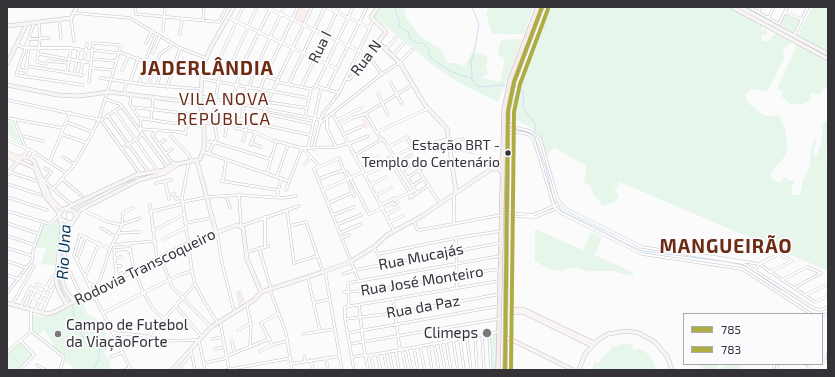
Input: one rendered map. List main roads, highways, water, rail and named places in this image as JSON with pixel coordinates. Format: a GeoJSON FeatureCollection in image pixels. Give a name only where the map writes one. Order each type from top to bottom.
{"type":"FeatureCollection","features":[{"type":"Feature","properties":{"kind":"main road"},"geometry":{"type":"LineString","coordinates":[[7,26],[72,18],[77,7]]}},
{"type":"Feature","properties":{"kind":"main road"},"geometry":{"type":"LineString","coordinates":[[62,213],[72,205],[140,174],[158,171],[174,165],[198,160],[204,154],[204,125],[200,96],[206,58],[234,7]]}},
{"type":"Feature","properties":{"kind":"main road","name":"Rua N"},"geometry":{"type":"LineString","coordinates":[[378,7],[372,18],[385,30],[378,42],[400,62],[412,85],[427,108],[447,129],[450,140],[455,193]]}},
{"type":"Feature","properties":{"kind":"main road"},"geometry":{"type":"LineString","coordinates":[[505,370],[507,257],[502,159],[506,93],[538,7]]}},
{"type":"Feature","properties":{"kind":"main road"},"geometry":{"type":"LineString","coordinates":[[498,370],[501,294],[500,264],[502,231],[505,214],[508,134],[507,122],[512,88],[542,7]]}},
{"type":"Feature","properties":{"kind":"main road"},"geometry":{"type":"LineString","coordinates":[[732,7],[828,59]]}},
{"type":"Feature","properties":{"kind":"main road"},"geometry":{"type":"LineString","coordinates":[[740,7],[778,25],[794,36],[828,54]]}},
{"type":"Feature","properties":{"kind":"main road"},"geometry":{"type":"LineString","coordinates":[[7,63],[27,23]]}},
{"type":"Feature","properties":{"kind":"main road"},"geometry":{"type":"LineString","coordinates":[[7,85],[74,96],[107,93],[200,103]]}},
{"type":"Feature","properties":{"kind":"main road"},"geometry":{"type":"LineString","coordinates":[[7,154],[22,159],[33,160]]}},
{"type":"Feature","properties":{"kind":"main road"},"geometry":{"type":"LineString","coordinates":[[22,159],[37,172],[47,200],[62,213],[74,212],[76,216]]}},
{"type":"Feature","properties":{"kind":"main road"},"geometry":{"type":"LineString","coordinates":[[9,173],[22,159]]}},
{"type":"Feature","properties":{"kind":"main road"},"geometry":{"type":"LineString","coordinates":[[172,370],[191,352],[201,336],[211,327],[218,321],[259,296],[261,292],[350,262],[374,247],[394,231],[414,221],[490,169],[502,159]]}},
{"type":"Feature","properties":{"kind":"main road"},"geometry":{"type":"LineString","coordinates":[[31,166],[33,160]]}},
{"type":"Feature","properties":{"kind":"main road"},"geometry":{"type":"LineString","coordinates":[[33,160],[44,181],[50,198],[71,223]]}},
{"type":"Feature","properties":{"kind":"main road"},"geometry":{"type":"LineString","coordinates":[[198,160],[216,232]]}},
{"type":"Feature","properties":{"kind":"main road"},"geometry":{"type":"LineString","coordinates":[[73,302],[62,280],[68,230],[81,209],[139,180],[167,172],[174,165]]}},
{"type":"Feature","properties":{"kind":"main road"},"geometry":{"type":"LineString","coordinates":[[490,169],[499,169],[503,174]]}},
{"type":"Feature","properties":{"kind":"main road"},"geometry":{"type":"LineString","coordinates":[[62,213],[62,228],[56,275],[59,291],[68,305]]}},
{"type":"Feature","properties":{"kind":"main road","name":"Rodovia Transcoqueiro"},"geometry":{"type":"LineString","coordinates":[[7,303],[20,308],[42,313],[50,313],[187,244],[235,226],[241,226],[244,230],[246,252],[261,292]]}},
{"type":"Feature","properties":{"kind":"main road"},"geometry":{"type":"LineString","coordinates":[[501,256],[503,259],[507,257]]}},
{"type":"Feature","properties":{"kind":"main road"},"geometry":{"type":"LineString","coordinates":[[500,264],[505,263],[506,280]]}},
{"type":"Feature","properties":{"kind":"main road"},"geometry":{"type":"LineString","coordinates":[[506,312],[523,312],[593,345]]}},
{"type":"Feature","properties":{"kind":"main road"},"geometry":{"type":"LineString","coordinates":[[506,337],[568,366],[580,368],[585,354],[603,337],[614,333],[627,331],[639,333],[650,338],[660,346],[667,356],[672,370]]}},
{"type":"Feature","properties":{"kind":"main road"},"geometry":{"type":"LineString","coordinates":[[568,366],[573,370]]}},
{"type":"Feature","properties":{"kind":"waterway"},"geometry":{"type":"LineString","coordinates":[[396,7],[395,12],[399,19],[399,26],[408,32],[410,38],[416,43],[423,43],[429,50],[429,55],[432,59],[450,71],[472,79]]}},
{"type":"Feature","properties":{"kind":"waterway"},"geometry":{"type":"LineString","coordinates":[[472,7],[479,24],[474,53],[471,61],[472,79],[476,85],[481,87],[505,85]]}},
{"type":"Feature","properties":{"kind":"waterway"},"geometry":{"type":"LineString","coordinates":[[183,57],[182,62],[186,73]]}},
{"type":"Feature","properties":{"kind":"waterway"},"geometry":{"type":"LineString","coordinates":[[516,86],[523,91],[524,109],[536,125],[534,135],[546,168],[553,198],[562,211],[624,243],[643,251],[730,262],[746,266]]}},
{"type":"Feature","properties":{"kind":"waterway"},"geometry":{"type":"LineString","coordinates":[[511,128],[533,134]]}},
{"type":"Feature","properties":{"kind":"waterway"},"geometry":{"type":"LineString","coordinates":[[454,152],[464,151],[474,154]]}},
{"type":"Feature","properties":{"kind":"waterway","name":"Rio Una"},"geometry":{"type":"LineString","coordinates":[[74,209],[114,187],[136,179]]}},
{"type":"Feature","properties":{"kind":"waterway","name":"Rio Una"},"geometry":{"type":"LineString","coordinates":[[67,220],[66,214],[69,211]]}},
{"type":"Feature","properties":{"kind":"waterway","name":"Rio Una"},"geometry":{"type":"LineString","coordinates":[[66,223],[59,280],[63,293],[71,302]]}},
{"type":"Feature","properties":{"kind":"waterway"},"geometry":{"type":"LineString","coordinates":[[749,268],[781,290]]}},
{"type":"Feature","properties":{"kind":"waterway","name":"Rio Una"},"geometry":{"type":"LineString","coordinates":[[72,305],[74,310],[73,314],[79,324],[82,336],[86,339],[95,338],[97,344],[100,346],[98,362],[93,370]]}},
{"type":"Feature","properties":{"kind":"place","name":"Estação BRT - Templo do Centenário"},"geometry":{"type":"Point","coordinates":[508,153]}},
{"type":"Feature","properties":{"kind":"place","name":"Climeps"},"geometry":{"type":"Point","coordinates":[487,333]}},
{"type":"Feature","properties":{"kind":"place","name":"Campo de Futebol da ViaçãoForte"},"geometry":{"type":"Point","coordinates":[58,334]}},
{"type":"Feature","properties":{"kind":"district","name":"JADERLÂNDIA"},"geometry":{"type":"Point","coordinates":[207,69]}},
{"type":"Feature","properties":{"kind":"district","name":"VILA NOVA REPÚBLICA"},"geometry":{"type":"Point","coordinates":[224,109]}},
{"type":"Feature","properties":{"kind":"district","name":"MANGUEIRÃO"},"geometry":{"type":"Point","coordinates":[726,247]}}]}
